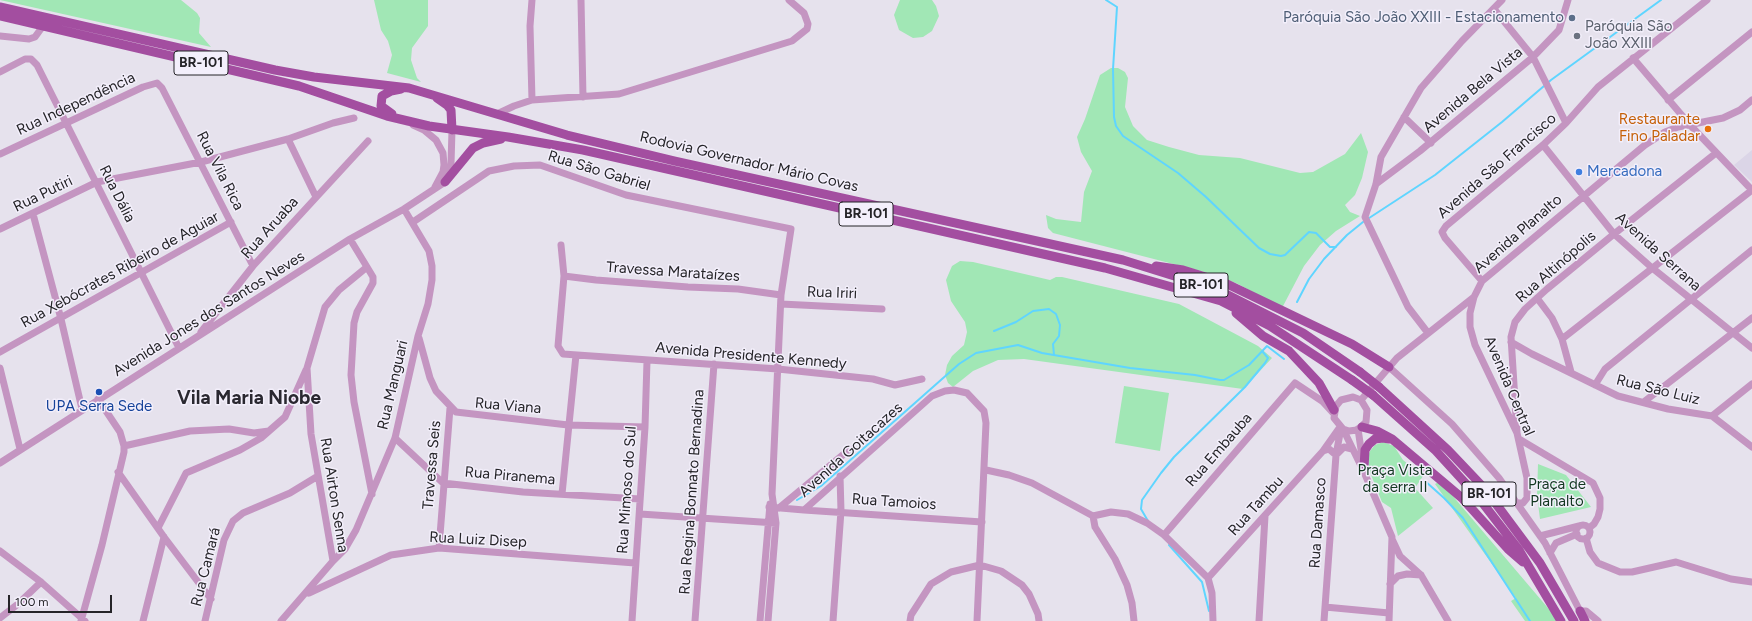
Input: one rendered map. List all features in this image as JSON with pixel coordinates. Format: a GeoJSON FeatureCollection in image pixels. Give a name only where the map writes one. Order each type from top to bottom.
{"type":"FeatureCollection","features":[{"type":"Feature","properties":{"kind":"main road","name":"Rodovia Governador Mário Covas"},"geometry":{"type":"LineString","coordinates":[[0,7],[283,71],[314,77],[408,88],[427,92],[567,135],[675,161],[1123,260],[1216,289],[1276,318],[1303,333],[1360,372],[1379,387],[1448,450],[1485,489],[1540,563],[1574,621]]}},
{"type":"Feature","properties":{"kind":"main road","name":"Rodovia Governador Mário Covas"},"geometry":{"type":"LineString","coordinates":[[0,16],[299,86],[400,119],[452,130],[508,137],[582,150],[1105,268],[1221,301],[1270,326],[1352,380],[1373,396],[1436,451],[1478,496],[1530,568],[1561,621]]}},
{"type":"Feature","properties":{"kind":"main road"},"geometry":{"type":"LineString","coordinates":[[400,119],[383,108],[380,100],[385,93],[408,88]]}},
{"type":"Feature","properties":{"kind":"main road"},"geometry":{"type":"LineString","coordinates":[[427,92],[444,102],[450,108],[452,112],[452,130]]}},
{"type":"Feature","properties":{"kind":"main road"},"geometry":{"type":"LineString","coordinates":[[445,182],[473,148],[483,143],[508,137]]}},
{"type":"Feature","properties":{"kind":"main road"},"geometry":{"type":"LineString","coordinates":[[1123,260],[1183,270],[1224,282],[1352,344],[1389,367]]}},
{"type":"Feature","properties":{"kind":"main road"},"geometry":{"type":"LineString","coordinates":[[1221,301],[1263,336],[1289,351],[1319,383],[1334,412]]}},
{"type":"Feature","properties":{"kind":"main road"},"geometry":{"type":"LineString","coordinates":[[1360,428],[1377,432],[1392,440],[1462,498],[1508,549],[1530,568]]}},
{"type":"Feature","properties":{"kind":"main road"},"geometry":{"type":"LineString","coordinates":[[1364,470],[1365,450],[1369,444],[1383,438],[1392,440]]}},
{"type":"Feature","properties":{"kind":"main road"},"geometry":{"type":"LineString","coordinates":[[1580,611],[1585,621]]}},
{"type":"Feature","properties":{"kind":"street"},"geometry":{"type":"LineString","coordinates":[[532,0],[530,26],[532,100]]}},
{"type":"Feature","properties":{"kind":"street"},"geometry":{"type":"LineString","coordinates":[[581,0],[583,97]]}},
{"type":"Feature","properties":{"kind":"street"},"geometry":{"type":"LineString","coordinates":[[497,114],[532,100],[619,94],[792,41],[807,29],[808,24],[804,13],[789,0]]}},
{"type":"Feature","properties":{"kind":"street"},"geometry":{"type":"LineString","coordinates":[[1428,333],[1408,307],[1365,217],[1376,184],[1381,157],[1421,88],[1462,41],[1502,0]]}},
{"type":"Feature","properties":{"kind":"street","name":"Avenida Bela Vista"},"geometry":{"type":"LineString","coordinates":[[1376,184],[1431,143],[1533,57],[1559,30],[1568,0]]}},
{"type":"Feature","properties":{"kind":"street","name":"Avenida São Francisco"},"geometry":{"type":"LineString","coordinates":[[1482,280],[1445,238],[1442,232],[1446,226],[1543,145],[1566,123],[1598,87],[1707,0]]}},
{"type":"Feature","properties":{"kind":"street"},"geometry":{"type":"LineString","coordinates":[[1494,9],[1533,57],[1566,123]]}},
{"type":"Feature","properties":{"kind":"street"},"geometry":{"type":"LineString","coordinates":[[0,36],[29,39],[35,37],[43,26]]}},
{"type":"Feature","properties":{"kind":"street"},"geometry":{"type":"LineString","coordinates":[[1668,100],[1752,32]]}},
{"type":"Feature","properties":{"kind":"street"},"geometry":{"type":"LineString","coordinates":[[1562,339],[1752,190],[1690,126],[1633,58]]}},
{"type":"Feature","properties":{"kind":"street","name":"Rua Dália"},"geometry":{"type":"LineString","coordinates":[[0,72],[25,59],[34,61],[37,65],[179,348]]}},
{"type":"Feature","properties":{"kind":"street","name":"Rua Independência"},"geometry":{"type":"LineString","coordinates":[[0,154],[153,83],[157,83],[162,88]]}},
{"type":"Feature","properties":{"kind":"street","name":"Rua Vila Rica"},"geometry":{"type":"LineString","coordinates":[[162,88],[253,266]]}},
{"type":"Feature","properties":{"kind":"street","name":"Avenida Planalto"},"geometry":{"type":"LineString","coordinates":[[1361,400],[1389,367],[1428,333],[1474,297],[1482,280],[1645,145],[1665,132],[1678,127],[1690,126],[1723,118],[1740,110],[1752,100]]}},
{"type":"Feature","properties":{"kind":"street"},"geometry":{"type":"LineString","coordinates":[[1404,117],[1431,143]]}},
{"type":"Feature","properties":{"kind":"street","name":"Rua Putiri"},"geometry":{"type":"LineString","coordinates":[[0,229],[97,182],[201,162],[288,139],[333,123],[354,118]]}},
{"type":"Feature","properties":{"kind":"street"},"geometry":{"type":"LineString","coordinates":[[400,119],[430,134],[441,147],[444,165],[440,178],[433,190]]}},
{"type":"Feature","properties":{"kind":"street"},"geometry":{"type":"LineString","coordinates":[[445,182],[451,164],[452,130]]}},
{"type":"Feature","properties":{"kind":"street"},"geometry":{"type":"LineString","coordinates":[[288,139],[316,197]]}},
{"type":"Feature","properties":{"kind":"street","name":"Rua Aruaba"},"geometry":{"type":"LineString","coordinates":[[197,337],[253,266],[368,141]]}},
{"type":"Feature","properties":{"kind":"street","name":"Avenida Serrana"},"geometry":{"type":"LineString","coordinates":[[1543,145],[1582,196],[1614,234],[1652,267],[1752,348]]}},
{"type":"Feature","properties":{"kind":"street","name":"Rua Altinópolis"},"geometry":{"type":"LineString","coordinates":[[1518,436],[1511,342],[1515,322],[1537,298],[1614,234],[1716,153]]}},
{"type":"Feature","properties":{"kind":"street","name":"Rua São Gabriel"},"geometry":{"type":"LineString","coordinates":[[413,222],[489,171],[514,166],[540,165],[626,195],[791,229],[781,295]]}},
{"type":"Feature","properties":{"kind":"street","name":"Avenida Jones dos Santos Neves"},"geometry":{"type":"LineString","coordinates":[[0,463],[82,409],[350,239],[404,209],[445,182]]}},
{"type":"Feature","properties":{"kind":"street","name":"Rua Manguari"},"geometry":{"type":"LineString","coordinates":[[332,561],[350,542],[395,438],[418,336],[428,304],[432,280],[432,266],[429,251],[404,209]]}},
{"type":"Feature","properties":{"kind":"street"},"geometry":{"type":"LineString","coordinates":[[33,214],[61,319],[82,409]]}},
{"type":"Feature","properties":{"kind":"street","name":"Rua Xebócrates Ribeiro de Aguiar"},"geometry":{"type":"LineString","coordinates":[[0,352],[231,222]]}},
{"type":"Feature","properties":{"kind":"street"},"geometry":{"type":"LineString","coordinates":[[350,239],[373,277],[373,283],[357,312],[354,323],[352,375],[354,402],[372,494]]}},
{"type":"Feature","properties":{"kind":"street"},"geometry":{"type":"LineString","coordinates":[[561,246],[564,276]]}},
{"type":"Feature","properties":{"kind":"street"},"geometry":{"type":"LineString","coordinates":[[1595,385],[1605,369],[1752,250]]}},
{"type":"Feature","properties":{"kind":"street","name":"Rua Airton Senna"},"geometry":{"type":"LineString","coordinates":[[281,621],[332,561],[311,434],[307,368],[325,307],[339,290],[367,267]]}},
{"type":"Feature","properties":{"kind":"street","name":"Travessa Marataízes"},"geometry":{"type":"LineString","coordinates":[[564,276],[596,280],[738,289],[781,295]]}},
{"type":"Feature","properties":{"kind":"street","name":"Avenida Presidente Kennedy"},"geometry":{"type":"LineString","coordinates":[[564,276],[558,346],[563,354],[778,369],[873,379],[895,385],[922,379]]}},
{"type":"Feature","properties":{"kind":"street"},"geometry":{"type":"LineString","coordinates":[[768,621],[776,523],[772,494],[781,295]]}},
{"type":"Feature","properties":{"kind":"street","name":"Avenida Central"},"geometry":{"type":"LineString","coordinates":[[1474,297],[1470,312],[1470,327],[1475,345],[1518,436],[1527,478],[1527,498],[1523,502],[1517,503]]}},
{"type":"Feature","properties":{"kind":"street"},"geometry":{"type":"LineString","coordinates":[[1537,298],[1552,318],[1562,339],[1571,372]]}},
{"type":"Feature","properties":{"kind":"street","name":"Rua Iriri"},"geometry":{"type":"LineString","coordinates":[[781,304],[882,309]]}},
{"type":"Feature","properties":{"kind":"street"},"geometry":{"type":"LineString","coordinates":[[1458,310],[1462,313],[1470,327]]}},
{"type":"Feature","properties":{"kind":"street"},"geometry":{"type":"LineString","coordinates":[[1645,401],[1752,318]]}},
{"type":"Feature","properties":{"kind":"street","name":"Rua Viana"},"geometry":{"type":"LineString","coordinates":[[418,336],[430,378],[436,391],[450,408],[456,412],[466,415],[568,425],[645,427]]}},
{"type":"Feature","properties":{"kind":"street","name":"Rua São Luiz"},"geometry":{"type":"LineString","coordinates":[[1511,342],[1532,354],[1618,396],[1645,401],[1668,409],[1712,416],[1752,447]]}},
{"type":"Feature","properties":{"kind":"street"},"geometry":{"type":"LineString","coordinates":[[562,494],[576,355]]}},
{"type":"Feature","properties":{"kind":"street","name":"Rua Mimoso do Sul"},"geometry":{"type":"LineString","coordinates":[[632,621],[635,563],[640,514],[648,361]]}},
{"type":"Feature","properties":{"kind":"street","name":"Rua Regina Bonnato Bernadina"},"geometry":{"type":"LineString","coordinates":[[695,621],[714,364]]}},
{"type":"Feature","properties":{"kind":"street"},"geometry":{"type":"LineString","coordinates":[[1389,367],[1452,424],[1499,478],[1540,536],[1580,611],[1586,611],[1598,621]]}},
{"type":"Feature","properties":{"kind":"street"},"geometry":{"type":"LineString","coordinates":[[0,368],[20,449]]}},
{"type":"Feature","properties":{"kind":"street"},"geometry":{"type":"LineString","coordinates":[[158,528],[186,473],[240,450],[261,438],[285,417],[307,368]]}},
{"type":"Feature","properties":{"kind":"street","name":"Rua Embauba"},"geometry":{"type":"LineString","coordinates":[[1164,535],[1295,383],[1322,401],[1334,412]]}},
{"type":"Feature","properties":{"kind":"street"},"geometry":{"type":"LineString","coordinates":[[1712,416],[1752,384]]}},
{"type":"Feature","properties":{"kind":"street","name":"Avenida Goitacazes"},"geometry":{"type":"LineString","coordinates":[[774,507],[804,510],[840,476],[932,396],[945,390],[954,390],[967,393],[984,412],[986,423],[986,470]]}},
{"type":"Feature","properties":{"kind":"street"},"geometry":{"type":"LineString","coordinates":[[1341,428],[1353,431],[1360,428],[1366,422],[1368,414],[1366,406],[1361,400],[1353,397],[1345,398],[1338,403],[1334,412],[1336,422],[1341,428],[1364,470],[1400,556],[1422,575],[1448,621]]}},
{"type":"Feature","properties":{"kind":"street"},"geometry":{"type":"LineString","coordinates":[[0,550],[41,582],[83,620],[102,545],[124,446],[118,429],[98,399]]}},
{"type":"Feature","properties":{"kind":"street"},"geometry":{"type":"LineString","coordinates":[[1503,403],[1511,406],[1515,402]]}},
{"type":"Feature","properties":{"kind":"street","name":"Travessa Seis"},"geometry":{"type":"LineString","coordinates":[[439,548],[450,408]]}},
{"type":"Feature","properties":{"kind":"street","name":"Rua Tambu"},"geometry":{"type":"LineString","coordinates":[[1208,578],[1323,451],[1341,428]]}},
{"type":"Feature","properties":{"kind":"street","name":"Rua Damasco"},"geometry":{"type":"LineString","coordinates":[[1324,621],[1336,455],[1341,428]]}},
{"type":"Feature","properties":{"kind":"street"},"geometry":{"type":"LineString","coordinates":[[1360,428],[1364,470]]}},
{"type":"Feature","properties":{"kind":"street"},"geometry":{"type":"LineString","coordinates":[[124,446],[190,431],[229,429],[254,433],[269,431]]}},
{"type":"Feature","properties":{"kind":"street"},"geometry":{"type":"LineString","coordinates":[[1518,436],[1593,483],[1600,498],[1600,509],[1598,517],[1589,528],[1589,535],[1586,538],[1590,552],[1598,562],[1620,572],[1632,572],[1676,562],[1731,579],[1752,582]]}},
{"type":"Feature","properties":{"kind":"street","name":"Rua Piranema"},"geometry":{"type":"LineString","coordinates":[[395,438],[443,483],[562,494],[640,499]]}},
{"type":"Feature","properties":{"kind":"street"},"geometry":{"type":"LineString","coordinates":[[1323,451],[1329,449],[1336,455],[1344,447],[1352,449]]}},
{"type":"Feature","properties":{"kind":"street"},"geometry":{"type":"LineString","coordinates":[[760,621],[768,523],[774,507],[850,449]]}},
{"type":"Feature","properties":{"kind":"street"},"geometry":{"type":"LineString","coordinates":[[977,621],[986,470],[1009,475],[1032,483],[1093,516],[1111,512],[1128,514],[1147,523],[1164,535],[1208,578],[1212,593],[1213,621]]}},
{"type":"Feature","properties":{"kind":"street"},"geometry":{"type":"LineString","coordinates":[[118,472],[164,537],[211,599]]}},
{"type":"Feature","properties":{"kind":"street","name":"Rua Camará"},"geometry":{"type":"LineString","coordinates":[[206,621],[224,540],[233,521],[243,513],[290,493],[318,476]]}},
{"type":"Feature","properties":{"kind":"street"},"geometry":{"type":"LineString","coordinates":[[833,621],[841,511],[840,476]]}},
{"type":"Feature","properties":{"kind":"street","name":"Rua Tamoios"},"geometry":{"type":"LineString","coordinates":[[804,510],[841,511],[982,522]]}},
{"type":"Feature","properties":{"kind":"street"},"geometry":{"type":"LineString","coordinates":[[640,514],[776,523]]}},
{"type":"Feature","properties":{"kind":"street"},"geometry":{"type":"LineString","coordinates":[[1093,516],[1095,527],[1115,559],[1127,585],[1132,603],[1134,621]]}},
{"type":"Feature","properties":{"kind":"street"},"geometry":{"type":"LineString","coordinates":[[1259,621],[1265,516]]}},
{"type":"Feature","properties":{"kind":"street"},"geometry":{"type":"LineString","coordinates":[[1540,536],[1585,525],[1589,528]]}},
{"type":"Feature","properties":{"kind":"street"},"geometry":{"type":"LineString","coordinates":[[1579,526],[1576,530],[1577,534],[1580,538],[1586,538]]}},
{"type":"Feature","properties":{"kind":"street"},"geometry":{"type":"LineString","coordinates":[[1252,530],[1263,535]]}},
{"type":"Feature","properties":{"kind":"street"},"geometry":{"type":"LineString","coordinates":[[1550,553],[1556,543],[1577,534]]}},
{"type":"Feature","properties":{"kind":"street"},"geometry":{"type":"LineString","coordinates":[[143,621],[164,537]]}},
{"type":"Feature","properties":{"kind":"street"},"geometry":{"type":"LineString","coordinates":[[1389,621],[1392,537]]}},
{"type":"Feature","properties":{"kind":"street","name":"Rua Luiz Disep"},"geometry":{"type":"LineString","coordinates":[[304,595],[391,555],[439,548],[635,563]]}},
{"type":"Feature","properties":{"kind":"street"},"geometry":{"type":"LineString","coordinates":[[910,621],[911,615],[931,584],[951,572],[980,564],[1001,571],[1022,586],[1029,594],[1038,614],[1038,621]]}},
{"type":"Feature","properties":{"kind":"street"},"geometry":{"type":"LineString","coordinates":[[1390,584],[1398,576],[1407,574],[1422,575]]}},
{"type":"Feature","properties":{"kind":"street"},"geometry":{"type":"LineString","coordinates":[[0,618],[18,604],[41,582]]}},
{"type":"Feature","properties":{"kind":"street"},"geometry":{"type":"LineString","coordinates":[[1326,606],[1389,613]]}},
{"type":"Feature","properties":{"kind":"shaded area"},"geometry":{"type":"Polygon","coordinates":[[[1752,150],[1752,182],[1734,165],[1752,150]]]}},
{"type":"Feature","properties":{"kind":"green space"},"geometry":{"type":"Polygon","coordinates":[[[0,0],[181,0],[197,13],[200,18],[199,33],[211,47],[0,0]]]}},
{"type":"Feature","properties":{"kind":"green space"},"geometry":{"type":"Polygon","coordinates":[[[374,0],[428,0],[428,26],[412,48],[411,60],[417,78],[421,82],[387,73],[392,55],[388,41],[381,30],[374,0]]]}},
{"type":"Feature","properties":{"kind":"green space"},"geometry":{"type":"Polygon","coordinates":[[[900,0],[932,0],[936,6],[939,16],[932,31],[923,37],[913,38],[899,30],[894,15],[900,0]]]}},
{"type":"Feature","properties":{"kind":"green space"},"geometry":{"type":"Polygon","coordinates":[[[1111,68],[1118,68],[1125,72],[1128,78],[1125,107],[1133,126],[1147,140],[1199,155],[1240,158],[1300,173],[1313,172],[1345,154],[1361,133],[1368,152],[1362,178],[1355,195],[1345,205],[1350,212],[1360,216],[1336,231],[1320,245],[1304,266],[1282,308],[1238,284],[1216,275],[1053,233],[1048,228],[1046,215],[1056,219],[1081,222],[1084,192],[1092,171],[1081,152],[1077,137],[1085,119],[1100,75],[1111,68]]]}},
{"type":"Feature","properties":{"kind":"green space"},"geometry":{"type":"Polygon","coordinates":[[[960,261],[973,262],[1050,280],[1056,277],[1062,277],[1179,304],[1258,346],[1272,358],[1243,389],[1024,359],[998,360],[973,371],[953,387],[948,383],[945,375],[947,365],[952,356],[964,345],[967,332],[965,322],[951,301],[946,280],[952,266],[960,261]]]}},
{"type":"Feature","properties":{"kind":"green space"},"geometry":{"type":"Polygon","coordinates":[[[1124,386],[1169,393],[1160,451],[1115,443],[1124,386]]]}},
{"type":"Feature","properties":{"kind":"green space","name":"Praça Vista da serra II"},"geometry":{"type":"Polygon","coordinates":[[[1383,442],[1394,446],[1403,460],[1423,476],[1415,488],[1433,508],[1398,536],[1391,508],[1382,502],[1369,470],[1368,456],[1370,451],[1375,445],[1383,442]]]}},
{"type":"Feature","properties":{"kind":"green space","name":"Praça de Planalto"},"geometry":{"type":"Polygon","coordinates":[[[1538,464],[1566,475],[1591,507],[1540,519],[1537,496],[1538,464]]]}},
{"type":"Feature","properties":{"kind":"green space"},"geometry":{"type":"Polygon","coordinates":[[[1440,481],[1559,621],[1525,621],[1511,601],[1516,598],[1435,484],[1440,481]]]}},
{"type":"Feature","properties":{"kind":"waterway"},"geometry":{"type":"LineString","coordinates":[[1106,0],[1117,7],[1113,69],[1114,117],[1116,126],[1123,136],[1178,173],[1206,197],[1259,248],[1270,254],[1281,256],[1285,255],[1309,232],[1316,233],[1330,247],[1336,247]]}},
{"type":"Feature","properties":{"kind":"waterway"},"geometry":{"type":"LineString","coordinates":[[1297,302],[1309,279],[1324,259],[1347,235],[1363,222],[1435,175],[1502,122],[1551,80],[1661,0]]}},
{"type":"Feature","properties":{"kind":"waterway"},"geometry":{"type":"LineString","coordinates":[[994,331],[1016,322],[1033,311],[1049,309],[1056,314],[1060,325],[1059,336],[1053,344],[1054,355]]}},
{"type":"Feature","properties":{"kind":"waterway"},"geometry":{"type":"LineString","coordinates":[[797,500],[821,486],[959,364],[976,353],[1018,345],[1042,353],[1130,368],[1195,375],[1220,380],[1224,380],[1249,365],[1267,346],[1284,359]]}},
{"type":"Feature","properties":{"kind":"waterway"},"geometry":{"type":"LineString","coordinates":[[1148,521],[1141,509],[1142,500],[1174,457],[1245,387],[1265,363],[1268,358],[1262,351]]}},
{"type":"Feature","properties":{"kind":"waterway"},"geometry":{"type":"LineString","coordinates":[[1425,481],[1463,518],[1530,621]]}},
{"type":"Feature","properties":{"kind":"waterway"},"geometry":{"type":"LineString","coordinates":[[1169,545],[1202,582],[1209,611]]}},
{"type":"Feature","properties":{"kind":"place","name":"Paróquia São João XXIII - Estacionamento"},"geometry":{"type":"Point","coordinates":[1572,18]}},
{"type":"Feature","properties":{"kind":"place","name":"Paróquia São João XXIII"},"geometry":{"type":"Point","coordinates":[1577,36]}},
{"type":"Feature","properties":{"kind":"place","name":"Restaurante Fino Paladar"},"geometry":{"type":"Point","coordinates":[1708,129]}},
{"type":"Feature","properties":{"kind":"place","name":"Mercadona"},"geometry":{"type":"Point","coordinates":[1579,172]}},
{"type":"Feature","properties":{"kind":"place","name":"UPA Serra Sede"},"geometry":{"type":"Point","coordinates":[99,392]}},
{"type":"Feature","properties":{"kind":"district","name":"Vila Maria Niobe"},"geometry":{"type":"Point","coordinates":[249,398]}}]}
